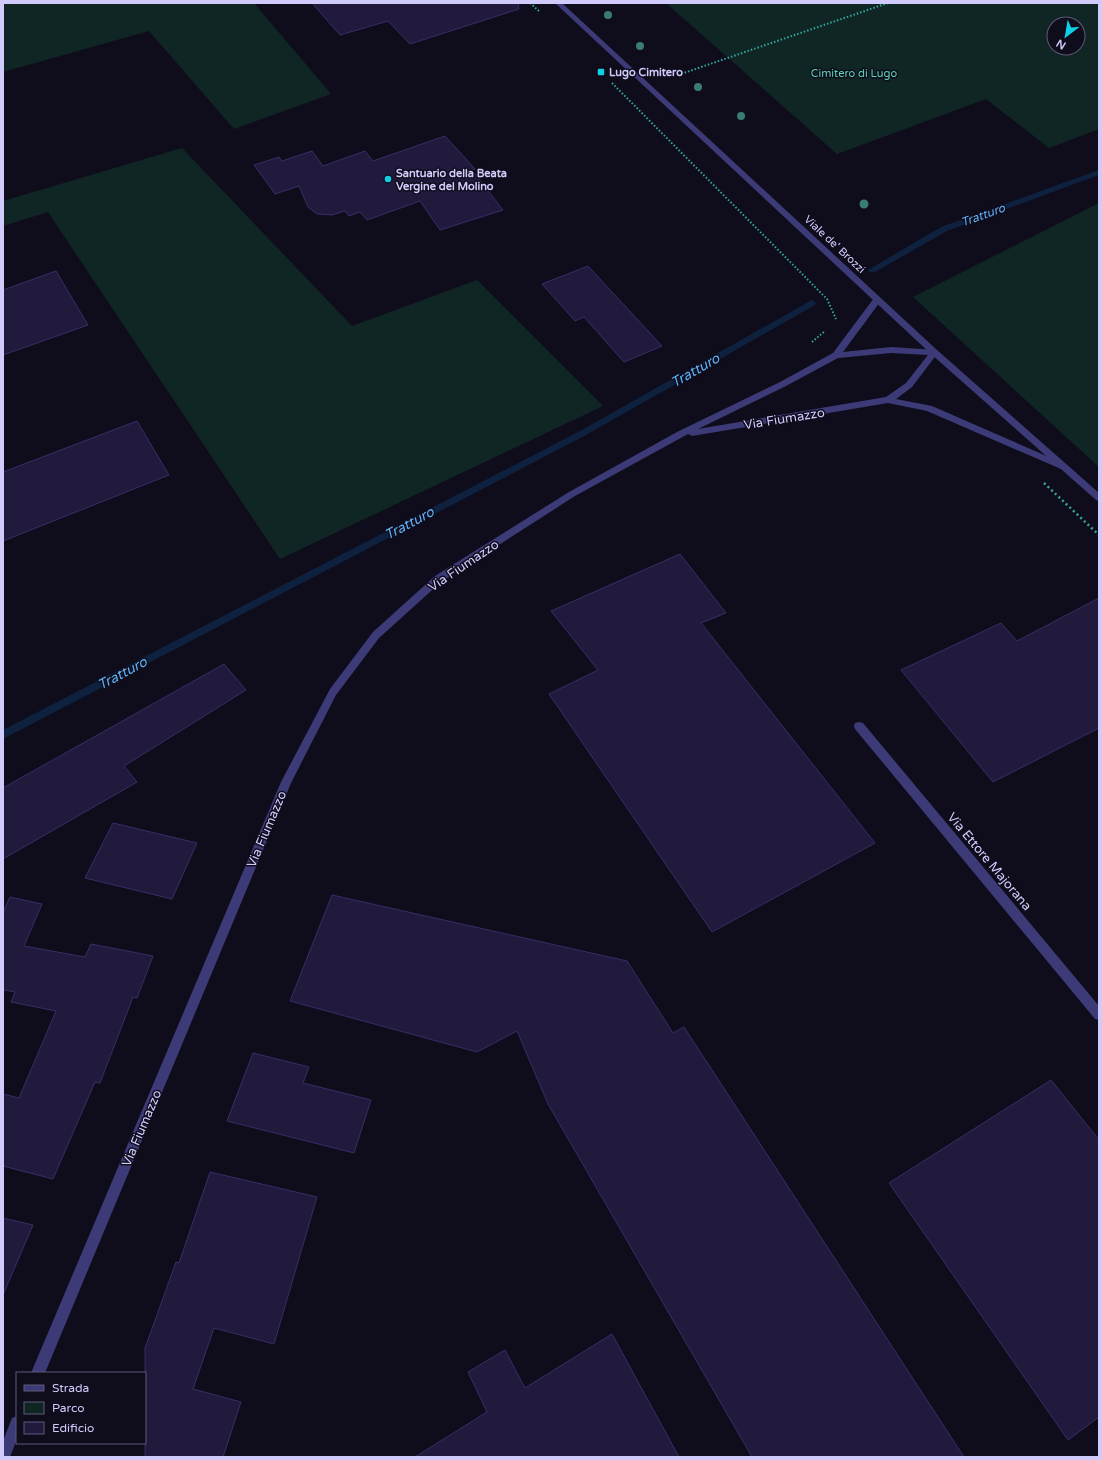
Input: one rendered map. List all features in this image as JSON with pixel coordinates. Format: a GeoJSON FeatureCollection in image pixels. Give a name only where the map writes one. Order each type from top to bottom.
{"type":"FeatureCollection","features":[{"type":"Feature","properties":{"kind":"street","name":"Viale de' Brozzi"},"geometry":{"type":"LineString","coordinates":[[558,3],[877,300],[1099,498]]}},
{"type":"Feature","properties":{"kind":"street","name":"Via Fiumazzo"},"geometry":{"type":"LineString","coordinates":[[836,355],[877,300]]}},
{"type":"Feature","properties":{"kind":"street","name":"Via Fiumazzo"},"geometry":{"type":"LineString","coordinates":[[38,1372],[286,782],[333,692],[376,635],[438,579],[572,494],[680,434],[783,384],[836,355],[891,350],[934,352]]}},
{"type":"Feature","properties":{"kind":"street","name":"Via Fiumazzo"},"geometry":{"type":"LineString","coordinates":[[888,400],[909,385],[934,352]]}},
{"type":"Feature","properties":{"kind":"street","name":"Via Fiumazzo"},"geometry":{"type":"LineString","coordinates":[[680,434],[888,400],[929,408],[980,429],[1068,469]]}},
{"type":"Feature","properties":{"kind":"street","name":"Via Ettore Majorana"},"geometry":{"type":"LineString","coordinates":[[859,726],[1099,1015]]}},
{"type":"Feature","properties":{"kind":"street"},"geometry":{"type":"LineString","coordinates":[[3,1457],[16,1425]]}},
{"type":"Feature","properties":{"kind":"path"},"geometry":{"type":"LineString","coordinates":[[530,3],[542,14]]}},
{"type":"Feature","properties":{"kind":"path"},"geometry":{"type":"LineString","coordinates":[[678,75],[888,3]]}},
{"type":"Feature","properties":{"kind":"path"},"geometry":{"type":"LineString","coordinates":[[608,80],[827,299],[833,309],[836,321]]}},
{"type":"Feature","properties":{"kind":"path"},"geometry":{"type":"LineString","coordinates":[[807,347],[830,326]]}},
{"type":"Feature","properties":{"kind":"path"},"geometry":{"type":"LineString","coordinates":[[1042,480],[1099,535]]}},
{"type":"Feature","properties":{"kind":"green space"},"geometry":{"type":"Polygon","coordinates":[[[3,3],[254,3],[331,94],[234,129],[149,31],[3,72],[3,3]]]}},
{"type":"Feature","properties":{"kind":"green space","name":"Cimitero di Lugo"},"geometry":{"type":"Polygon","coordinates":[[[666,3],[1099,3],[1099,129],[1049,148],[986,99],[837,154],[666,3]]]}},
{"type":"Feature","properties":{"kind":"green space"},"geometry":{"type":"Polygon","coordinates":[[[182,148],[352,326],[477,280],[603,406],[280,559],[48,212],[3,226],[3,201],[182,148]]]}},
{"type":"Feature","properties":{"kind":"green space"},"geometry":{"type":"Polygon","coordinates":[[[1099,203],[1099,467],[913,297],[1099,203]]]}},
{"type":"Feature","properties":{"kind":"building"},"geometry":{"type":"Polygon","coordinates":[[[312,3],[518,3],[519,9],[410,44],[388,21],[340,35],[312,3]]]}},
{"type":"Feature","properties":{"kind":"building"},"geometry":{"type":"Polygon","coordinates":[[[445,136],[475,169],[472,170],[503,210],[440,230],[420,201],[367,220],[360,212],[349,216],[345,211],[332,215],[317,214],[308,207],[299,186],[275,194],[254,165],[279,157],[282,161],[312,151],[323,166],[365,151],[373,161],[445,136]]]}},
{"type":"Feature","properties":{"kind":"building"},"geometry":{"type":"Polygon","coordinates":[[[588,266],[662,346],[624,362],[584,317],[575,321],[542,284],[588,266]]]}},
{"type":"Feature","properties":{"kind":"building"},"geometry":{"type":"Polygon","coordinates":[[[56,271],[88,325],[3,355],[3,290],[56,271]]]}},
{"type":"Feature","properties":{"kind":"building"},"geometry":{"type":"Polygon","coordinates":[[[137,421],[169,475],[3,541],[3,472],[137,421]]]}},
{"type":"Feature","properties":{"kind":"building"},"geometry":{"type":"Polygon","coordinates":[[[680,554],[726,613],[701,623],[875,843],[712,932],[549,694],[598,670],[551,611],[680,554]]]}},
{"type":"Feature","properties":{"kind":"building"},"geometry":{"type":"Polygon","coordinates":[[[1099,598],[1099,728],[993,782],[901,670],[1001,623],[1017,641],[1099,598]]]}},
{"type":"Feature","properties":{"kind":"building"},"geometry":{"type":"Polygon","coordinates":[[[224,664],[246,690],[124,766],[137,782],[3,859],[3,788],[224,664]]]}},
{"type":"Feature","properties":{"kind":"building"},"geometry":{"type":"Polygon","coordinates":[[[113,823],[197,843],[172,899],[85,878],[113,823]]]}},
{"type":"Feature","properties":{"kind":"building"},"geometry":{"type":"Polygon","coordinates":[[[332,895],[627,961],[673,1033],[684,1027],[964,1457],[752,1457],[548,1104],[517,1031],[477,1052],[290,1001],[332,895]]]}},
{"type":"Feature","properties":{"kind":"building"},"geometry":{"type":"Polygon","coordinates":[[[10,897],[42,904],[24,946],[85,957],[91,944],[153,956],[137,998],[133,997],[100,1083],[95,1082],[53,1179],[3,1166],[3,1094],[19,1098],[56,1011],[11,1002],[15,992],[4,990],[3,992],[3,912],[10,897]]]}},
{"type":"Feature","properties":{"kind":"building"},"geometry":{"type":"Polygon","coordinates":[[[253,1053],[309,1067],[303,1083],[371,1100],[354,1153],[227,1121],[253,1053]]]}},
{"type":"Feature","properties":{"kind":"building"},"geometry":{"type":"Polygon","coordinates":[[[1051,1080],[1099,1140],[1099,1417],[1068,1440],[889,1183],[1051,1080]]]}},
{"type":"Feature","properties":{"kind":"building"},"geometry":{"type":"Polygon","coordinates":[[[210,1172],[317,1197],[274,1344],[214,1328],[193,1389],[241,1402],[223,1457],[145,1457],[145,1348],[176,1262],[179,1263],[210,1172]]]}},
{"type":"Feature","properties":{"kind":"building"},"geometry":{"type":"Polygon","coordinates":[[[3,1218],[33,1225],[3,1295],[3,1218]]]}},
{"type":"Feature","properties":{"kind":"building"},"geometry":{"type":"Polygon","coordinates":[[[612,1334],[679,1457],[415,1457],[487,1412],[468,1372],[505,1350],[525,1388],[612,1334]]]}},
{"type":"Feature","properties":{"kind":"waterway","name":"Tratturo"},"geometry":{"type":"LineString","coordinates":[[872,270],[944,229],[1099,172]]}},
{"type":"Feature","properties":{"kind":"waterway","name":"Tratturo"},"geometry":{"type":"LineString","coordinates":[[3,735],[583,433],[812,303]]}},
{"type":"Feature","properties":{"kind":"place","name":"Lugo Cimitero"},"geometry":{"type":"Point","coordinates":[601,72]}},
{"type":"Feature","properties":{"kind":"place","name":"Santuario della Beata Vergine del Molino"},"geometry":{"type":"Point","coordinates":[388,179]}}]}
